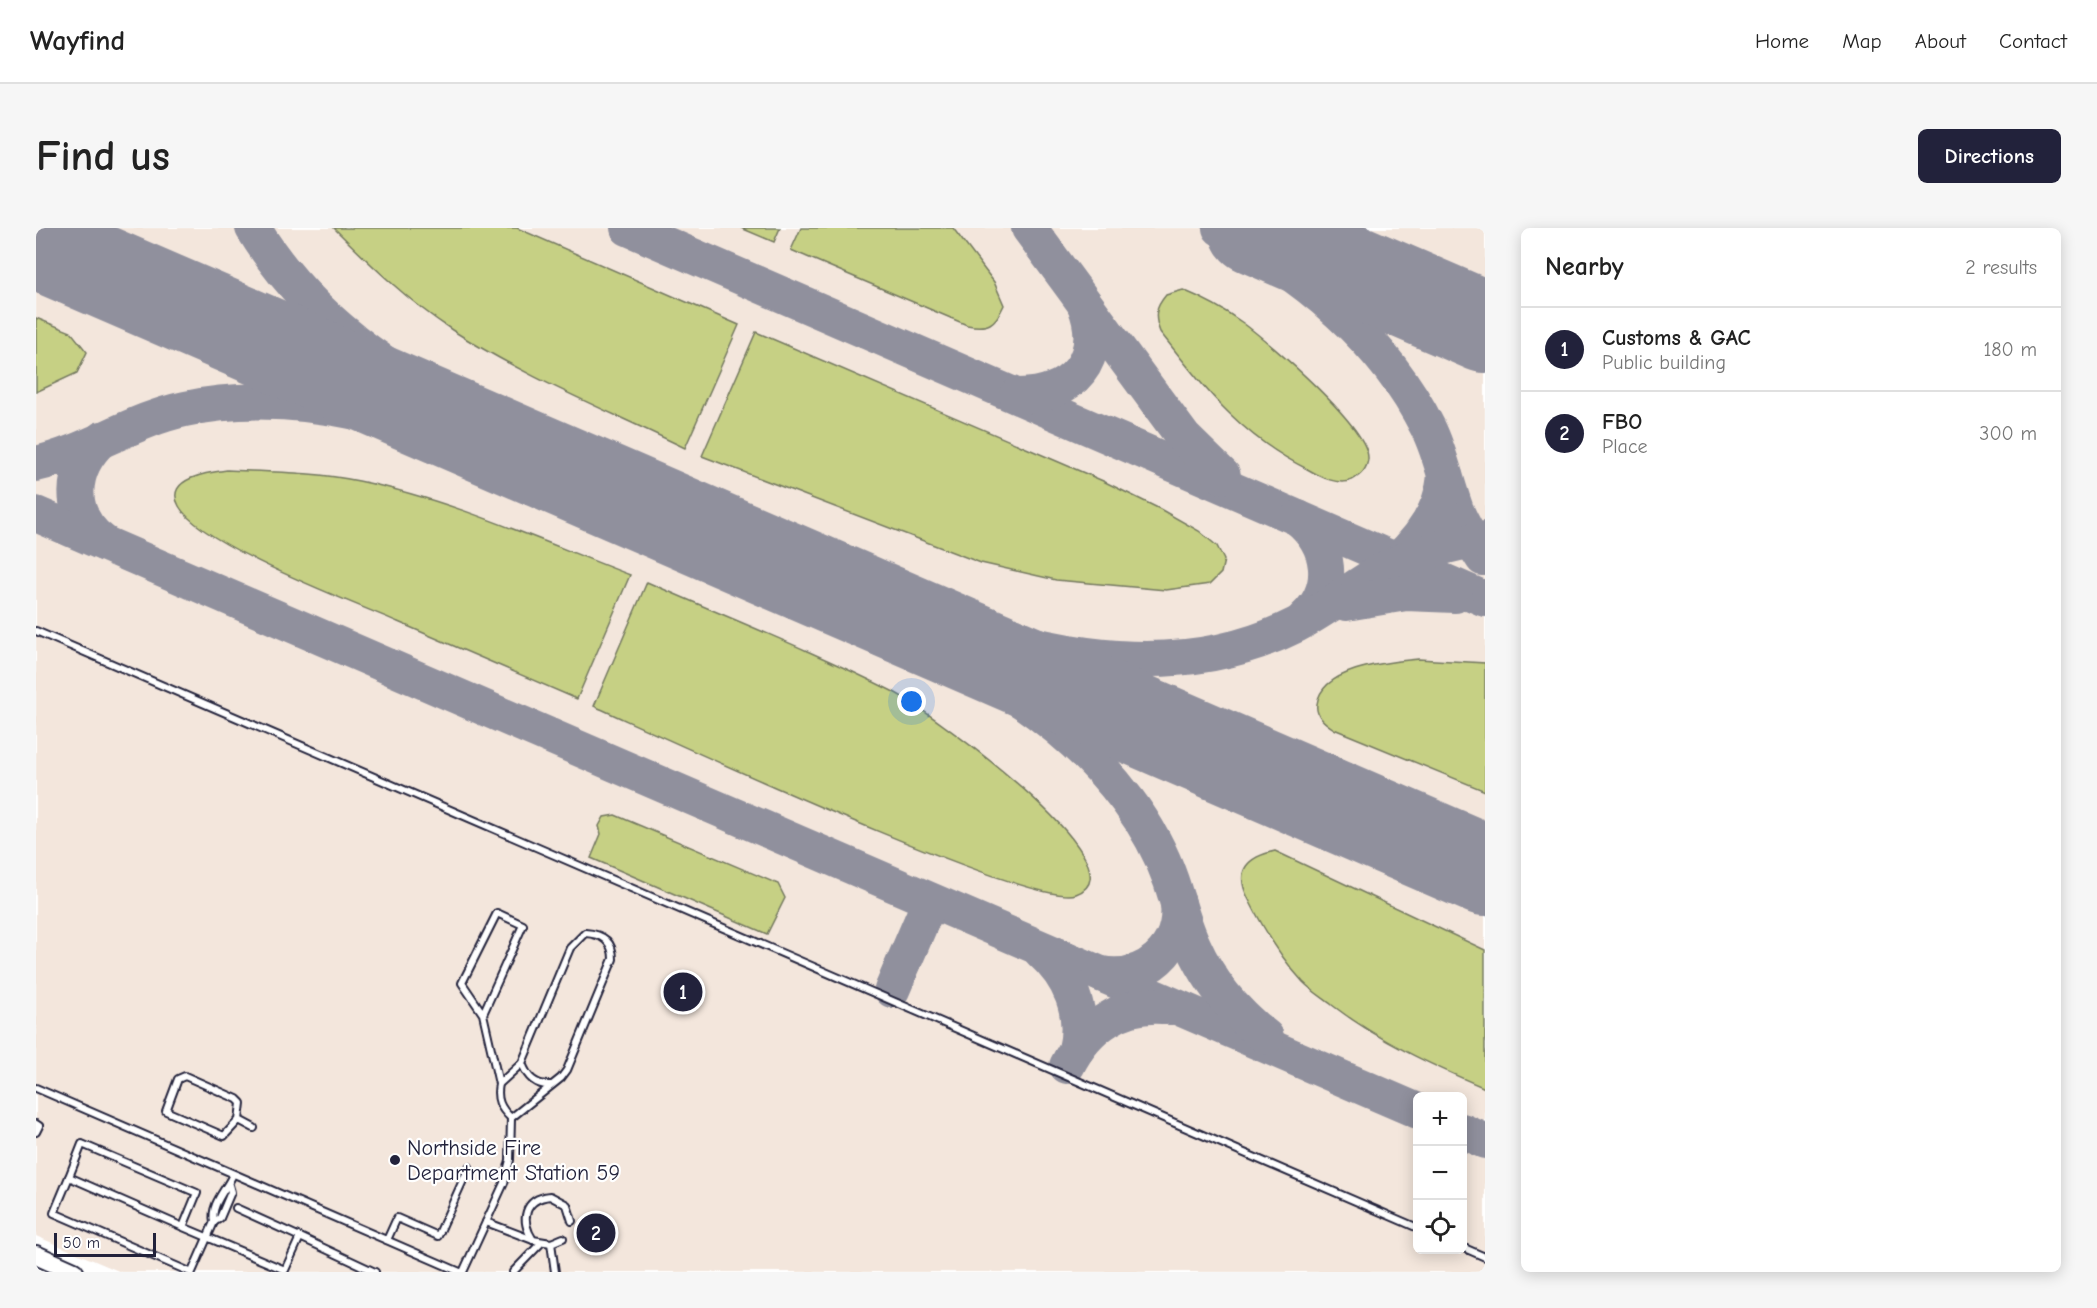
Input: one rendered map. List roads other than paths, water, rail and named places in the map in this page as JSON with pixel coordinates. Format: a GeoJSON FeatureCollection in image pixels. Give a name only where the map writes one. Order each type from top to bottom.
{"type":"FeatureCollection","features":[{"type":"Feature","properties":{"kind":"main road"},"geometry":{"type":"LineString","coordinates":[[36,1255],[74,1272]]}},
{"type":"Feature","properties":{"kind":"lane"},"geometry":{"type":"LineString","coordinates":[[36,631],[1413,1226]]}},
{"type":"Feature","properties":{"kind":"lane"},"geometry":{"type":"LineString","coordinates":[[36,1088],[461,1272],[504,1183],[510,1160],[511,1118],[501,1109],[497,1097],[499,1084],[483,1014],[462,983],[497,913],[523,925],[483,1014]]}},
{"type":"Feature","properties":{"kind":"lane"},"geometry":{"type":"LineString","coordinates":[[499,1084],[522,1063],[575,940],[585,933],[607,940],[613,949],[613,959],[567,1070],[553,1085],[511,1118]]}},
{"type":"Feature","properties":{"kind":"lane"},"geometry":{"type":"LineString","coordinates":[[522,1063],[526,1073],[535,1082],[553,1085]]}},
{"type":"Feature","properties":{"kind":"lane"},"geometry":{"type":"LineString","coordinates":[[185,1076],[237,1099],[241,1103],[239,1120],[224,1136],[166,1111],[178,1079],[185,1076]]}},
{"type":"Feature","properties":{"kind":"lane"},"geometry":{"type":"LineString","coordinates":[[239,1120],[254,1128]]}},
{"type":"Feature","properties":{"kind":"lane"},"geometry":{"type":"LineString","coordinates":[[36,1124],[39,1126],[36,1132]]}},
{"type":"Feature","properties":{"kind":"lane"},"geometry":{"type":"LineString","coordinates":[[183,1227],[197,1193],[82,1144],[54,1213],[191,1272],[214,1222],[213,1215],[223,1189],[229,1185],[233,1174]]}},
{"type":"Feature","properties":{"kind":"lane"},"geometry":{"type":"LineString","coordinates":[[387,1240],[397,1218],[438,1236],[469,1167]]}},
{"type":"Feature","properties":{"kind":"lane"},"geometry":{"type":"LineString","coordinates":[[69,1177],[285,1270],[300,1236]]}},
{"type":"Feature","properties":{"kind":"lane"},"geometry":{"type":"LineString","coordinates":[[533,1240],[524,1220],[532,1202],[540,1197],[560,1199],[567,1206],[572,1221]]}},
{"type":"Feature","properties":{"kind":"lane"},"geometry":{"type":"LineString","coordinates":[[236,1208],[375,1272]]}},
{"type":"Feature","properties":{"kind":"lane"},"geometry":{"type":"LineString","coordinates":[[486,1222],[541,1243],[551,1244],[563,1238]]}},
{"type":"Feature","properties":{"kind":"lane"},"geometry":{"type":"LineString","coordinates":[[513,1272],[541,1243]]}},
{"type":"Feature","properties":{"kind":"lane"},"geometry":{"type":"LineString","coordinates":[[551,1244],[555,1272]]}},
{"type":"Feature","properties":{"kind":"lane"},"geometry":{"type":"LineString","coordinates":[[1467,1250],[1485,1257]]}},
{"type":"Feature","properties":{"kind":"place","name":"Customs & GAC"},"geometry":{"type":"Point","coordinates":[683,992]}},
{"type":"Feature","properties":{"kind":"place","name":"Northside Fire Department Station 59"},"geometry":{"type":"Point","coordinates":[395,1160]}},
{"type":"Feature","properties":{"kind":"place","name":"FBO"},"geometry":{"type":"Point","coordinates":[596,1233]}}]}
